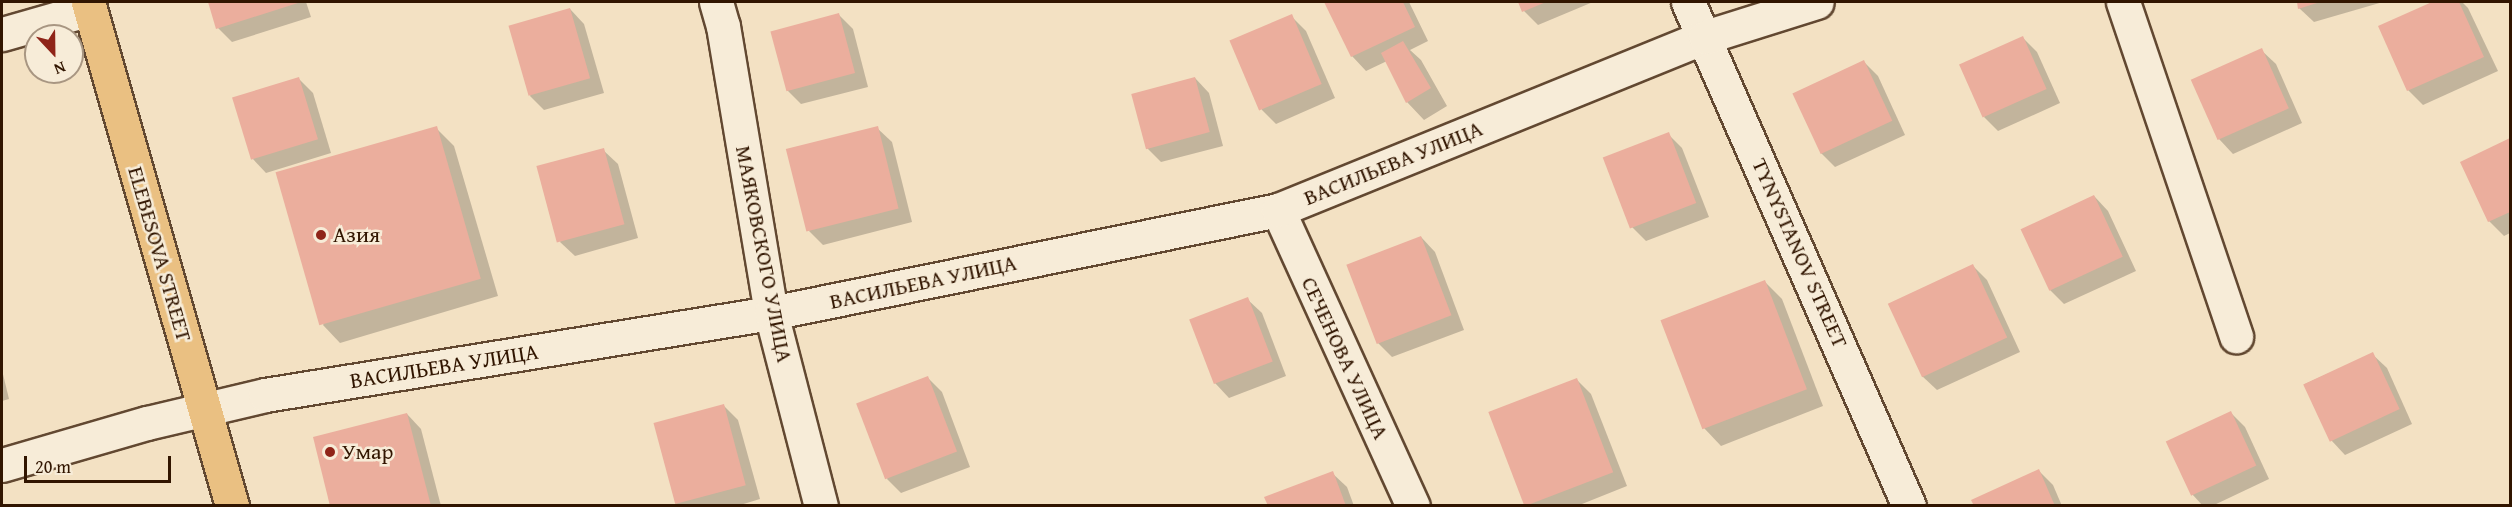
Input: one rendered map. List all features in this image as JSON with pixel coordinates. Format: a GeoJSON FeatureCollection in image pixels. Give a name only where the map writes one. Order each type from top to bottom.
{"type":"FeatureCollection","features":[{"type":"Feature","properties":{"kind":"main road","name":"ELEBESOVA STREET"},"geometry":{"type":"LineString","coordinates":[[89,5],[232,506]]}},
{"type":"Feature","properties":{"kind":"street","name":"МАЯКОВСКОГО УЛИЦА"},"geometry":{"type":"LineString","coordinates":[[716,2],[723,26],[771,313],[821,506]]}},
{"type":"Feature","properties":{"kind":"street","name":"TYNYSTANOV STREET"},"geometry":{"type":"LineString","coordinates":[[1688,2],[1910,506]]}},
{"type":"Feature","properties":{"kind":"street","name":"ВАСИЛЬЕВА УЛИЦА"},"geometry":{"type":"LineString","coordinates":[[2,465],[147,423],[265,395],[771,313],[1278,210],[1705,37],[1817,2]]}},
{"type":"Feature","properties":{"kind":"street"},"geometry":{"type":"LineString","coordinates":[[2123,2],[2236,336]]}},
{"type":"Feature","properties":{"kind":"street"},"geometry":{"type":"LineString","coordinates":[[2,34],[89,5]]}},
{"type":"Feature","properties":{"kind":"street","name":"СЕЧЕНОВА УЛИЦА"},"geometry":{"type":"LineString","coordinates":[[1278,210],[1413,506]]}},
{"type":"Feature","properties":{"kind":"building"},"geometry":{"type":"Polygon","coordinates":[[[208,2],[301,2],[216,29],[208,2]]]}},
{"type":"Feature","properties":{"kind":"building"},"geometry":{"type":"Polygon","coordinates":[[[1324,2],[1403,2],[1415,27],[1351,57],[1324,2]]]}},
{"type":"Feature","properties":{"kind":"building"},"geometry":{"type":"Polygon","coordinates":[[[1518,2],[1546,2],[1522,12],[1518,2]]]}},
{"type":"Feature","properties":{"kind":"building"},"geometry":{"type":"Polygon","coordinates":[[[2297,2],[2320,2],[2298,9],[2297,2]]]}},
{"type":"Feature","properties":{"kind":"building"},"geometry":{"type":"Polygon","coordinates":[[[2432,2],[2459,2],[2484,57],[2407,91],[2378,26],[2432,2]]]}},
{"type":"Feature","properties":{"kind":"building"},"geometry":{"type":"Polygon","coordinates":[[[570,8],[590,78],[529,96],[508,26],[570,8]]]}},
{"type":"Feature","properties":{"kind":"building"},"geometry":{"type":"Polygon","coordinates":[[[839,13],[855,73],[786,91],[770,31],[839,13]]]}},
{"type":"Feature","properties":{"kind":"building"},"geometry":{"type":"Polygon","coordinates":[[[1292,14],[1322,84],[1259,111],[1229,41],[1292,14]]]}},
{"type":"Feature","properties":{"kind":"building"},"geometry":{"type":"Polygon","coordinates":[[[2023,36],[2047,89],[1983,117],[1959,64],[2023,36]]]}},
{"type":"Feature","properties":{"kind":"building"},"geometry":{"type":"Polygon","coordinates":[[[1403,41],[1431,88],[1406,103],[1381,53],[1403,41]]]}},
{"type":"Feature","properties":{"kind":"building"},"geometry":{"type":"Polygon","coordinates":[[[2262,48],[2289,108],[2218,140],[2191,80],[2262,48]]]}},
{"type":"Feature","properties":{"kind":"building"},"geometry":{"type":"Polygon","coordinates":[[[1864,60],[1892,121],[1821,154],[1792,93],[1864,60]]]}},
{"type":"Feature","properties":{"kind":"building"},"geometry":{"type":"Polygon","coordinates":[[[299,77],[318,139],[251,160],[232,97],[299,77]]]}},
{"type":"Feature","properties":{"kind":"building"},"geometry":{"type":"Polygon","coordinates":[[[1195,77],[1210,132],[1146,149],[1131,94],[1195,77]]]}},
{"type":"Feature","properties":{"kind":"building"},"geometry":{"type":"Polygon","coordinates":[[[437,126],[481,279],[319,325],[276,172],[437,126]]]}},
{"type":"Feature","properties":{"kind":"building"},"geometry":{"type":"Polygon","coordinates":[[[878,126],[899,208],[806,231],[786,149],[878,126]]]}},
{"type":"Feature","properties":{"kind":"building"},"geometry":{"type":"Polygon","coordinates":[[[1669,132],[1696,203],[1630,228],[1603,157],[1669,132]]]}},
{"type":"Feature","properties":{"kind":"building"},"geometry":{"type":"Polygon","coordinates":[[[2510,138],[2510,212],[2488,222],[2460,162],[2510,138]]]}},
{"type":"Feature","properties":{"kind":"building"},"geometry":{"type":"Polygon","coordinates":[[[604,148],[624,224],[557,242],[536,166],[604,148]]]}},
{"type":"Feature","properties":{"kind":"building"},"geometry":{"type":"Polygon","coordinates":[[[2094,195],[2123,257],[2049,291],[2021,229],[2094,195]]]}},
{"type":"Feature","properties":{"kind":"building"},"geometry":{"type":"Polygon","coordinates":[[[1421,236],[1451,315],[1377,344],[1346,265],[1421,236]]]}},
{"type":"Feature","properties":{"kind":"building"},"geometry":{"type":"Polygon","coordinates":[[[1973,264],[2007,337],[1922,377],[1888,304],[1973,264]]]}},
{"type":"Feature","properties":{"kind":"building"},"geometry":{"type":"Polygon","coordinates":[[[1765,280],[1807,389],[1702,429],[1660,320],[1765,280]]]}},
{"type":"Feature","properties":{"kind":"building"},"geometry":{"type":"Polygon","coordinates":[[[1248,297],[1273,361],[1214,384],[1189,320],[1248,297]]]}},
{"type":"Feature","properties":{"kind":"building"},"geometry":{"type":"Polygon","coordinates":[[[2373,352],[2400,409],[2330,442],[2303,385],[2373,352]]]}},
{"type":"Feature","properties":{"kind":"building"},"geometry":{"type":"Polygon","coordinates":[[[928,376],[957,452],[885,479],[856,404],[928,376]]]}},
{"type":"Feature","properties":{"kind":"building"},"geometry":{"type":"Polygon","coordinates":[[[1577,378],[1613,472],[1524,506],[1488,412],[1577,378]]]}},
{"type":"Feature","properties":{"kind":"building"},"geometry":{"type":"Polygon","coordinates":[[[724,404],[746,485],[675,504],[653,423],[724,404]]]}},
{"type":"Feature","properties":{"kind":"building"},"geometry":{"type":"Polygon","coordinates":[[[2231,411],[2256,465],[2191,496],[2166,441],[2231,411]]]}},
{"type":"Feature","properties":{"kind":"building"},"geometry":{"type":"Polygon","coordinates":[[[407,413],[431,506],[330,506],[313,437],[407,413]]]}},
{"type":"Feature","properties":{"kind":"building"},"geometry":{"type":"Polygon","coordinates":[[[2039,469],[2055,506],[1974,506],[1971,500],[2039,469]]]}},
{"type":"Feature","properties":{"kind":"building"},"geometry":{"type":"Polygon","coordinates":[[[1333,471],[1346,506],[1268,506],[1264,497],[1333,471]]]}},
{"type":"Feature","properties":{"kind":"place","name":"Азия"},"geometry":{"type":"Point","coordinates":[321,235]}},
{"type":"Feature","properties":{"kind":"place","name":"Умар"},"geometry":{"type":"Point","coordinates":[330,452]}}]}
